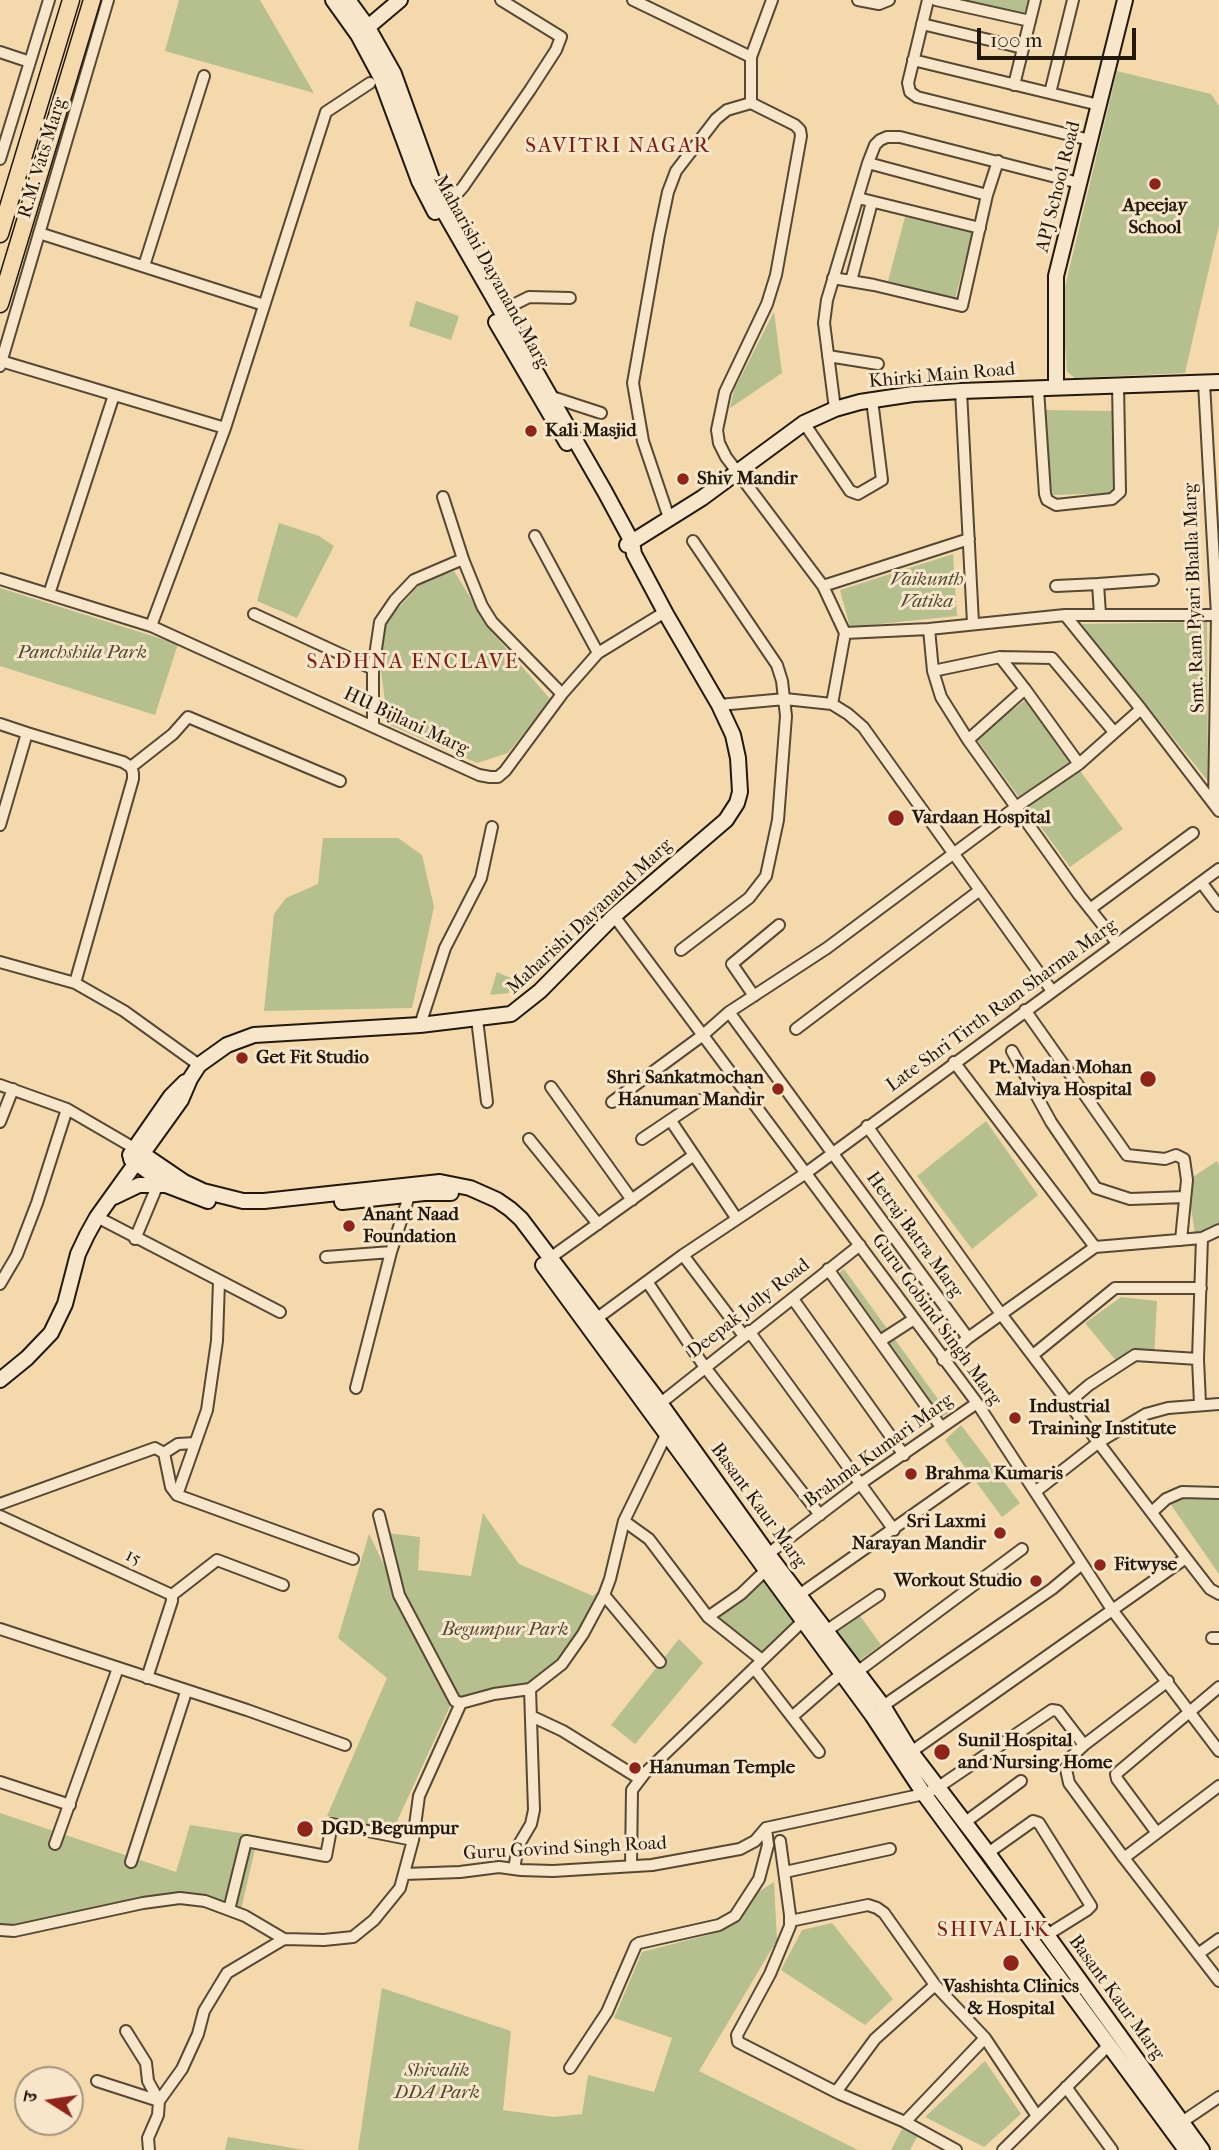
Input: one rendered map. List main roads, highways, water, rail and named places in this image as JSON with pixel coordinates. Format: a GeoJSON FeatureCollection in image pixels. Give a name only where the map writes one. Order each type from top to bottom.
{"type":"FeatureCollection","features":[{"type":"Feature","properties":{"kind":"main road"},"geometry":{"type":"LineString","coordinates":[[0,234],[71,0]]}},
{"type":"Feature","properties":{"kind":"main road"},"geometry":{"type":"LineString","coordinates":[[0,304],[92,0]]}},
{"type":"Feature","properties":{"kind":"main road","name":"Maharishi Dayanand Marg"},"geometry":{"type":"LineString","coordinates":[[333,0],[363,31],[394,74],[424,179],[530,384],[631,547]]}},
{"type":"Feature","properties":{"kind":"main road","name":"Maharishi Dayanand Marg"},"geometry":{"type":"LineString","coordinates":[[348,0],[363,31]]}},
{"type":"Feature","properties":{"kind":"main road"},"geometry":{"type":"LineString","coordinates":[[363,31],[400,0]]}},
{"type":"Feature","properties":{"kind":"main road","name":"APJ School Road"},"geometry":{"type":"LineString","coordinates":[[1056,387],[1056,276],[1125,0]]}},
{"type":"Feature","properties":{"kind":"main road","name":"Maharishi Dayanand Marg"},"geometry":{"type":"LineString","coordinates":[[0,1371],[33,1343],[47,1325],[58,1303],[68,1263],[82,1230],[135,1156],[155,1137],[181,1100],[199,1065],[227,1045],[254,1035],[502,1017],[522,1008],[614,916],[726,820],[737,803],[741,782],[738,758],[733,735],[719,705],[665,612],[552,397],[424,179]]}},
{"type":"Feature","properties":{"kind":"main road","name":"Khirki Main Road"},"geometry":{"type":"LineString","coordinates":[[631,547],[804,423],[835,409],[872,400],[961,391],[1212,383]]}},
{"type":"Feature","properties":{"kind":"main road","name":"Maharishi Dayanand Marg"},"geometry":{"type":"LineString","coordinates":[[0,1380],[37,1349],[56,1324],[68,1294],[78,1254],[97,1217],[171,1096],[190,1079]]}},
{"type":"Feature","properties":{"kind":"main road"},"geometry":{"type":"LineString","coordinates":[[109,1201],[128,1188],[164,1180],[155,1137]]}},
{"type":"Feature","properties":{"kind":"main road","name":"Basant Kaur Marg"},"geometry":{"type":"LineString","coordinates":[[135,1156],[164,1180],[213,1203],[263,1209],[438,1192],[481,1201],[516,1227],[655,1408]]}},
{"type":"Feature","properties":{"kind":"main road","name":"Basant Kaur Marg"},"geometry":{"type":"LineString","coordinates":[[164,1180],[243,1201],[264,1202],[425,1183],[455,1184],[484,1193],[521,1219],[596,1319],[766,1570],[930,1791],[1186,2150]]}},
{"type":"Feature","properties":{"kind":"main road","name":"Basant Kaur Marg"},"geometry":{"type":"LineString","coordinates":[[671,1431],[883,1706],[911,1752],[930,1791],[964,1824],[988,1853],[1202,2150]]}},
{"type":"Feature","properties":{"kind":"place","name":"Apeejay School"},"geometry":{"type":"Point","coordinates":[1155,184]}},
{"type":"Feature","properties":{"kind":"place","name":"Kali Masjid"},"geometry":{"type":"Point","coordinates":[531,431]}},
{"type":"Feature","properties":{"kind":"place","name":"Shiv Mandir"},"geometry":{"type":"Point","coordinates":[683,479]}},
{"type":"Feature","properties":{"kind":"place","name":"Vardaan Hospital"},"geometry":{"type":"Point","coordinates":[896,818]}},
{"type":"Feature","properties":{"kind":"place","name":"Get Fit Studio"},"geometry":{"type":"Point","coordinates":[242,1058]}},
{"type":"Feature","properties":{"kind":"place","name":"Pt. Madan Mohan Malviya Hospital"},"geometry":{"type":"Point","coordinates":[1148,1079]}},
{"type":"Feature","properties":{"kind":"place","name":"Shri Sankatmochan Hanuman Mandir"},"geometry":{"type":"Point","coordinates":[778,1089]}},
{"type":"Feature","properties":{"kind":"place","name":"Anant Naad Foundation"},"geometry":{"type":"Point","coordinates":[349,1226]}},
{"type":"Feature","properties":{"kind":"place","name":"Industrial Training Institute"},"geometry":{"type":"Point","coordinates":[1015,1418]}},
{"type":"Feature","properties":{"kind":"place","name":"Brahma Kumaris"},"geometry":{"type":"Point","coordinates":[911,1474]}},
{"type":"Feature","properties":{"kind":"place","name":"Sri Laxmi Narayan Mandir"},"geometry":{"type":"Point","coordinates":[1000,1533]}},
{"type":"Feature","properties":{"kind":"place","name":"Fitwyse"},"geometry":{"type":"Point","coordinates":[1100,1565]}},
{"type":"Feature","properties":{"kind":"place","name":"Workout Studio"},"geometry":{"type":"Point","coordinates":[1036,1581]}},
{"type":"Feature","properties":{"kind":"place","name":"Sunil Hospital and Nursing Home"},"geometry":{"type":"Point","coordinates":[942,1752]}},
{"type":"Feature","properties":{"kind":"place","name":"Hanuman Temple"},"geometry":{"type":"Point","coordinates":[635,1768]}},
{"type":"Feature","properties":{"kind":"place","name":"DGD, Begumpur"},"geometry":{"type":"Point","coordinates":[305,1829]}},
{"type":"Feature","properties":{"kind":"place","name":"Vashishta Clinics & Hospital"},"geometry":{"type":"Point","coordinates":[1011,1963]}},
{"type":"Feature","properties":{"kind":"district","name":"SAVITRI NAGAR"},"geometry":{"type":"Point","coordinates":[618,147]}},
{"type":"Feature","properties":{"kind":"district","name":"SADHNA ENCLAVE"},"geometry":{"type":"Point","coordinates":[413,663]}},
{"type":"Feature","properties":{"kind":"district","name":"SHIVALIK"},"geometry":{"type":"Point","coordinates":[994,1931]}},
{"type":"Feature","properties":{"kind":"park label","name":"Vaikunth Vatika"},"geometry":{"type":"Point","coordinates":[927,591]}},
{"type":"Feature","properties":{"kind":"park label","name":"Panchshila Park"},"geometry":{"type":"Point","coordinates":[82,653]}},
{"type":"Feature","properties":{"kind":"park label","name":"Begumpur Park"},"geometry":{"type":"Point","coordinates":[505,1630]}},
{"type":"Feature","properties":{"kind":"park label","name":"Shivalik DDA Park"},"geometry":{"type":"Point","coordinates":[437,2082]}}]}
